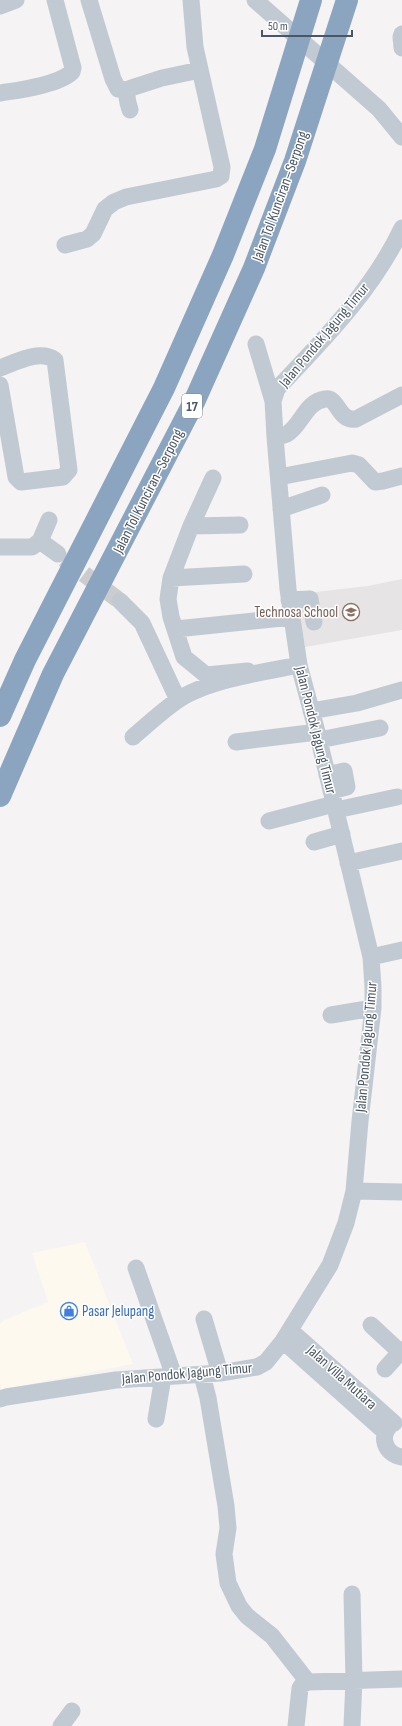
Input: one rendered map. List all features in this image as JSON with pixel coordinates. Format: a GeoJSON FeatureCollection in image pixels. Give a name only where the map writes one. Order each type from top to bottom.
{"type":"FeatureCollection","features":[{"type":"Feature","properties":{"kind":"highway","name":"Jalan Tol Kunciran–Serpong"},"geometry":{"type":"LineString","coordinates":[[0,716],[25,660],[164,388],[223,255],[264,149],[311,0]]}},
{"type":"Feature","properties":{"kind":"highway","name":"Jalan Tol Kunciran–Serpong"},"geometry":{"type":"LineString","coordinates":[[0,796],[53,674],[194,402],[254,268],[295,161],[347,0]]}},
{"type":"Feature","properties":{"kind":"street"},"geometry":{"type":"LineString","coordinates":[[0,6],[16,0]]}},
{"type":"Feature","properties":{"kind":"street"},"geometry":{"type":"LineString","coordinates":[[0,93],[31,88],[63,78],[72,72],[73,68],[55,0]]}},
{"type":"Feature","properties":{"kind":"street"},"geometry":{"type":"LineString","coordinates":[[90,0],[115,84],[118,89],[128,90],[162,78],[200,70]]}},
{"type":"Feature","properties":{"kind":"street"},"geometry":{"type":"LineString","coordinates":[[65,245],[87,239],[93,234],[105,209],[114,202],[126,196],[216,179],[221,176],[222,167],[195,47],[191,0]]}},
{"type":"Feature","properties":{"kind":"street"},"geometry":{"type":"LineString","coordinates":[[255,0],[379,109],[402,137]]}},
{"type":"Feature","properties":{"kind":"street"},"geometry":{"type":"LineString","coordinates":[[402,34],[402,48]]}},
{"type":"Feature","properties":{"kind":"street"},"geometry":{"type":"LineString","coordinates":[[128,90],[126,94],[130,110]]}},
{"type":"Feature","properties":{"kind":"street","name":"Jalan Pondok Jagung Timur"},"geometry":{"type":"LineString","coordinates":[[273,401],[277,389],[360,296],[400,240]]}},
{"type":"Feature","properties":{"kind":"street","name":"Jalan Pondok Jagung Timur"},"geometry":{"type":"LineString","coordinates":[[0,1399],[80,1384],[220,1373],[257,1367],[266,1362],[286,1335],[330,1265],[346,1223],[354,1191],[360,1121],[373,1008],[371,957],[318,736],[299,665],[290,600],[281,509],[273,401],[256,344]]}},
{"type":"Feature","properties":{"kind":"street"},"geometry":{"type":"LineString","coordinates":[[0,368],[43,355],[56,360],[69,470],[63,477],[21,482],[18,480],[16,476],[0,385]]}},
{"type":"Feature","properties":{"kind":"street"},"geometry":{"type":"LineString","coordinates":[[275,437],[289,433],[305,411],[323,399],[328,398],[332,401],[346,419],[350,420],[356,419],[402,395]]}},
{"type":"Feature","properties":{"kind":"street"},"geometry":{"type":"LineString","coordinates":[[279,476],[352,463],[359,464],[376,482],[383,482],[402,476]]}},
{"type":"Feature","properties":{"kind":"street"},"geometry":{"type":"LineString","coordinates":[[213,478],[191,526],[170,578],[168,599],[171,617],[184,657],[206,675],[248,672]]}},
{"type":"Feature","properties":{"kind":"street"},"geometry":{"type":"LineString","coordinates":[[281,509],[322,496]]}},
{"type":"Feature","properties":{"kind":"street"},"geometry":{"type":"LineString","coordinates":[[0,547],[32,547],[40,541],[49,520]]}},
{"type":"Feature","properties":{"kind":"street"},"geometry":{"type":"LineString","coordinates":[[191,526],[240,525]]}},
{"type":"Feature","properties":{"kind":"street"},"geometry":{"type":"LineString","coordinates":[[40,541],[58,554]]}},
{"type":"Feature","properties":{"kind":"street"},"geometry":{"type":"LineString","coordinates":[[170,578],[244,574]]}},
{"type":"Feature","properties":{"kind":"street"},"geometry":{"type":"LineString","coordinates":[[290,600],[310,599],[314,622]]}},
{"type":"Feature","properties":{"kind":"street"},"geometry":{"type":"LineString","coordinates":[[120,601],[142,623],[178,700]]}},
{"type":"Feature","properties":{"kind":"street"},"geometry":{"type":"LineString","coordinates":[[176,629],[292,617]]}},
{"type":"Feature","properties":{"kind":"street"},"geometry":{"type":"LineString","coordinates":[[132,737],[178,700],[192,693],[216,684],[299,665]]}},
{"type":"Feature","properties":{"kind":"street"},"geometry":{"type":"LineString","coordinates":[[311,711],[357,703],[402,690]]}},
{"type":"Feature","properties":{"kind":"street"},"geometry":{"type":"LineString","coordinates":[[236,742],[318,736],[380,728]]}},
{"type":"Feature","properties":{"kind":"street"},"geometry":{"type":"LineString","coordinates":[[269,821],[332,795],[397,797]]}},
{"type":"Feature","properties":{"kind":"street"},"geometry":{"type":"LineString","coordinates":[[314,842],[342,834]]}},
{"type":"Feature","properties":{"kind":"street"},"geometry":{"type":"LineString","coordinates":[[348,863],[402,851]]}},
{"type":"Feature","properties":{"kind":"street"},"geometry":{"type":"LineString","coordinates":[[371,957],[402,950]]}},
{"type":"Feature","properties":{"kind":"street"},"geometry":{"type":"LineString","coordinates":[[330,1015],[373,1008]]}},
{"type":"Feature","properties":{"kind":"street"},"geometry":{"type":"LineString","coordinates":[[354,1191],[402,1192]]}},
{"type":"Feature","properties":{"kind":"street"},"geometry":{"type":"LineString","coordinates":[[136,1268],[168,1376],[156,1419]]}},
{"type":"Feature","properties":{"kind":"street"},"geometry":{"type":"LineString","coordinates":[[204,1319],[220,1373]]}},
{"type":"Feature","properties":{"kind":"street"},"geometry":{"type":"LineString","coordinates":[[371,1325],[401,1351],[385,1369]]}},
{"type":"Feature","properties":{"kind":"street","name":"Jalan Villa Mutiara"},"geometry":{"type":"LineString","coordinates":[[286,1335],[394,1426]]}},
{"type":"Feature","properties":{"kind":"street"},"geometry":{"type":"LineString","coordinates":[[202,1375],[208,1398],[226,1506],[228,1528],[224,1554],[228,1583],[239,1606],[247,1616],[272,1636],[308,1682]]}},
{"type":"Feature","properties":{"kind":"street"},"geometry":{"type":"LineString","coordinates":[[394,1426],[384,1439],[385,1446],[389,1452],[402,1457]]}},
{"type":"Feature","properties":{"kind":"street"},"geometry":{"type":"LineString","coordinates":[[352,1594],[354,1680],[352,1726]]}},
{"type":"Feature","properties":{"kind":"street"},"geometry":{"type":"LineString","coordinates":[[296,1726],[300,1688],[303,1684],[308,1682],[402,1679]]}},
{"type":"Feature","properties":{"kind":"street"},"geometry":{"type":"LineString","coordinates":[[61,1726],[72,1711]]}},
{"type":"Feature","properties":{"kind":"shaded area","name":"Technosa School"},"geometry":{"type":"Polygon","coordinates":[[[402,579],[402,630],[305,647],[298,594],[368,586],[402,579]]]}},
{"type":"Feature","properties":{"kind":"shaded area","name":"Pasar Jelupang"},"geometry":{"type":"Polygon","coordinates":[[[85,1242],[133,1364],[20,1386],[2,1392],[0,1384],[0,1324],[4,1320],[48,1302],[32,1253],[85,1242]]]}},
{"type":"Feature","properties":{"kind":"tunnel"},"geometry":{"type":"LineString","coordinates":[[64,559],[120,601]]}},
{"type":"Feature","properties":{"kind":"place","name":"Technosa School"},"geometry":{"type":"Point","coordinates":[351,612]}},
{"type":"Feature","properties":{"kind":"place","name":"Pasar Jelupang"},"geometry":{"type":"Point","coordinates":[69,1311]}}]}
